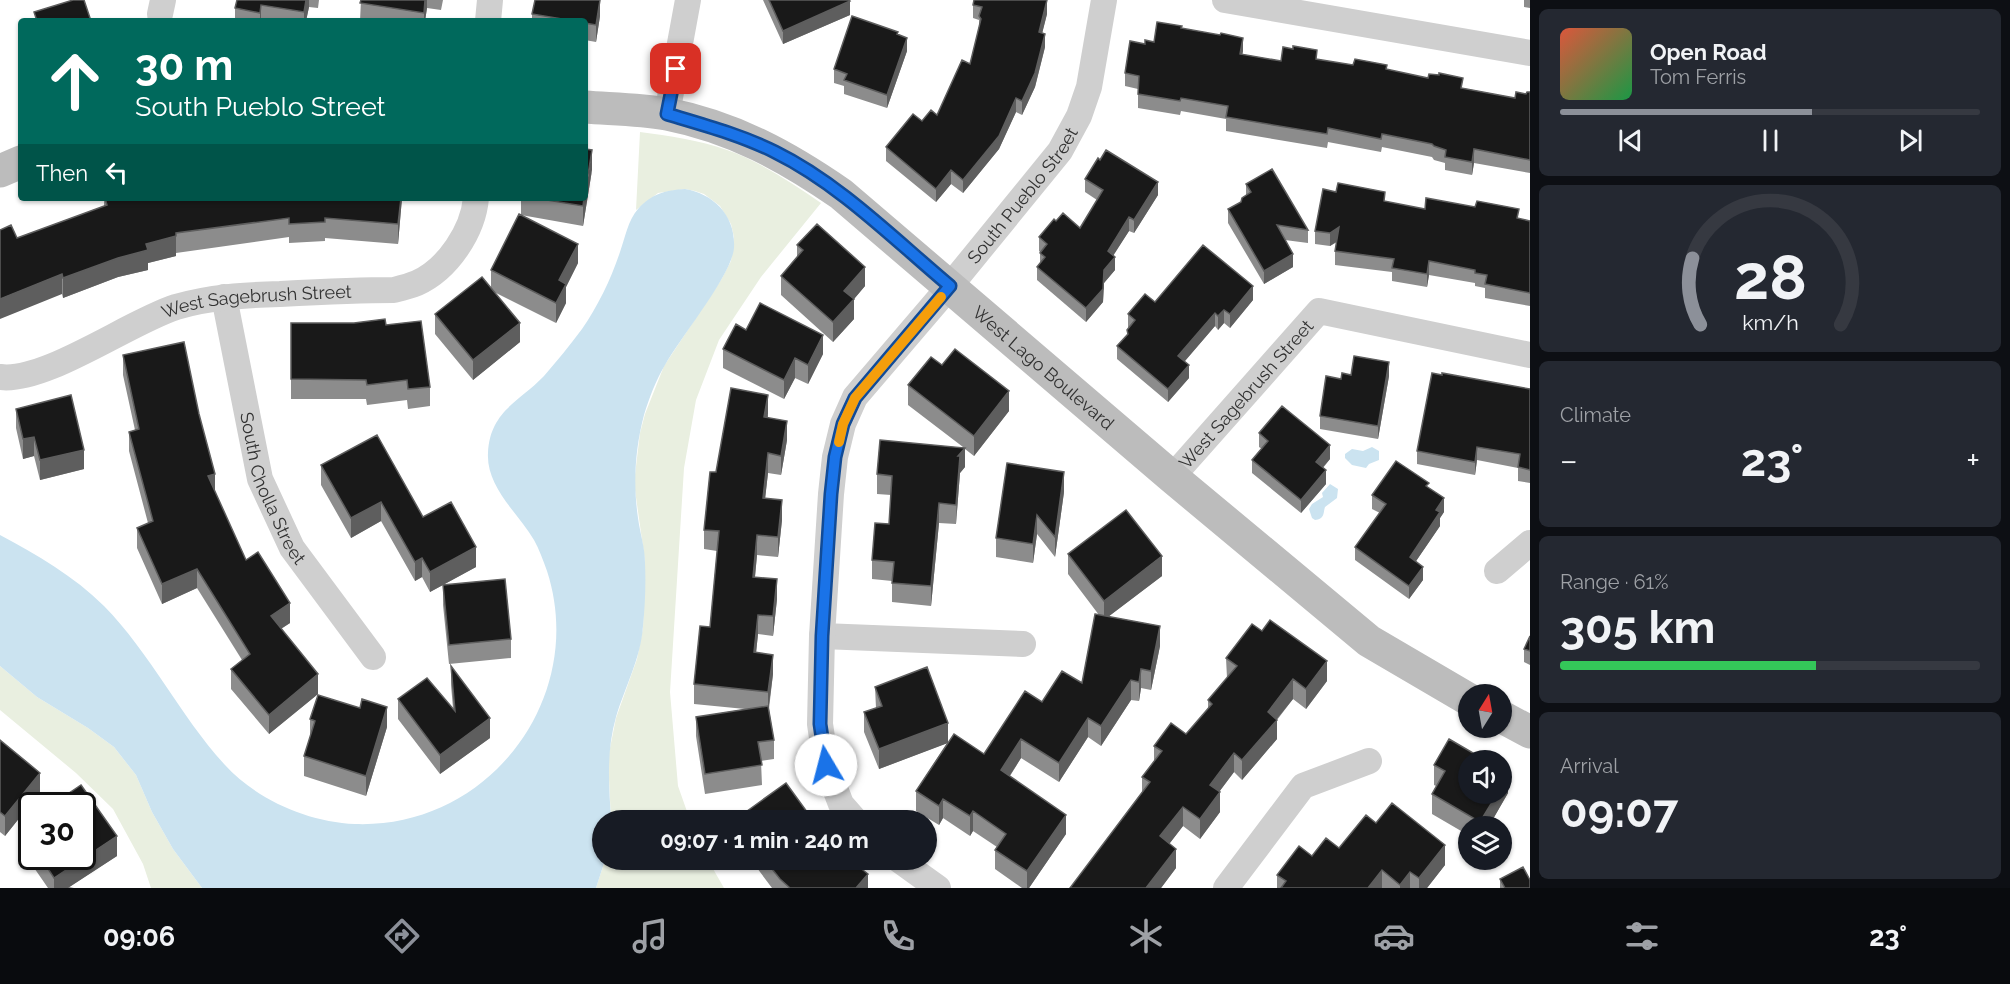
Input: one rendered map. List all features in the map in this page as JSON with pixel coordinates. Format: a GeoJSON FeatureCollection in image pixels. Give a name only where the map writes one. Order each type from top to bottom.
{"type":"FeatureCollection","features":[{"type":"Feature","properties":{"kind":"street"},"geometry":{"type":"LineString","coordinates":[[488,18],[490,0]]}},
{"type":"Feature","properties":{"kind":"street"},"geometry":{"type":"LineString","coordinates":[[667,114],[688,0]]}},
{"type":"Feature","properties":{"kind":"street","name":"South Pueblo Street"},"geometry":{"type":"LineString","coordinates":[[846,810],[841,804],[826,765],[820,724],[822,636],[831,494],[835,457],[843,424],[855,398],[1044,172],[1065,142],[1079,116],[1089,87],[1104,0]]}},
{"type":"Feature","properties":{"kind":"street"},"geometry":{"type":"LineString","coordinates":[[1225,0],[1530,53]]}},
{"type":"Feature","properties":{"kind":"street","name":"West Lago Boulevard"},"geometry":{"type":"LineString","coordinates":[[588,107],[667,114],[737,135],[799,165],[841,194],[1172,477],[1369,641],[1458,693]]}},
{"type":"Feature","properties":{"kind":"street"},"geometry":{"type":"LineString","coordinates":[[0,171],[18,163]]}},
{"type":"Feature","properties":{"kind":"street","name":"West Sagebrush Street"},"geometry":{"type":"LineString","coordinates":[[0,377],[11,379],[52,367],[130,327],[176,307],[224,297],[394,290],[418,283],[445,263],[466,231],[475,210],[476,201]]}},
{"type":"Feature","properties":{"kind":"street","name":"South Cholla Street"},"geometry":{"type":"LineString","coordinates":[[224,297],[260,479],[292,548],[373,657]]}},
{"type":"Feature","properties":{"kind":"street","name":"West Sagebrush Street"},"geometry":{"type":"LineString","coordinates":[[1172,477],[1319,311],[1530,355]]}},
{"type":"Feature","properties":{"kind":"street"},"geometry":{"type":"LineString","coordinates":[[1497,571],[1530,543]]}},
{"type":"Feature","properties":{"kind":"street"},"geometry":{"type":"LineString","coordinates":[[822,636],[1023,644]]}},
{"type":"Feature","properties":{"kind":"street"},"geometry":{"type":"LineString","coordinates":[[1512,722],[1530,732]]}},
{"type":"Feature","properties":{"kind":"street"},"geometry":{"type":"LineString","coordinates":[[1226,888],[1304,786],[1369,761]]}},
{"type":"Feature","properties":{"kind":"street"},"geometry":{"type":"LineString","coordinates":[[913,870],[938,888]]}},
{"type":"Feature","properties":{"kind":"green space"},"geometry":{"type":"Polygon","coordinates":[[[640,132],[695,141],[740,155],[776,174],[821,203],[761,277],[719,340],[696,400],[684,468],[670,692],[678,786],[686,810],[611,810],[608,758],[616,718],[637,659],[643,628],[645,561],[634,483],[640,433],[664,366],[731,261],[734,237],[731,224],[720,206],[704,194],[695,191],[685,189],[658,193],[636,210],[640,132]]]}},
{"type":"Feature","properties":{"kind":"green space"},"geometry":{"type":"Polygon","coordinates":[[[0,666],[37,697],[114,747],[136,775],[152,812],[173,849],[202,888],[151,888],[143,864],[113,809],[76,773],[0,710],[0,666]]]}},
{"type":"Feature","properties":{"kind":"green space"},"geometry":{"type":"Polygon","coordinates":[[[602,870],[714,870],[724,888],[596,888],[602,870]]]}},
{"type":"Feature","properties":{"kind":"water"},"geometry":{"type":"Polygon","coordinates":[[[685,189],[714,201],[721,208],[731,226],[734,248],[731,260],[715,290],[662,371],[650,396],[641,428],[635,479],[636,505],[645,557],[642,638],[613,730],[609,768],[611,810],[592,810],[592,870],[602,870],[596,888],[202,888],[173,849],[152,812],[136,775],[114,747],[37,697],[0,666],[0,535],[68,576],[104,606],[136,644],[194,726],[225,765],[238,778],[268,799],[319,819],[355,824],[403,820],[447,804],[485,779],[517,747],[540,708],[553,664],[556,618],[547,571],[534,540],[504,499],[492,477],[488,453],[494,427],[507,408],[544,376],[588,320],[608,282],[635,213],[648,200],[671,190],[685,189]]]}},
{"type":"Feature","properties":{"kind":"water"},"geometry":{"type":"Polygon","coordinates":[[[1372,447],[1379,451],[1379,460],[1369,464],[1366,468],[1352,465],[1345,458],[1345,454],[1352,449],[1363,451],[1372,447]]]}},
{"type":"Feature","properties":{"kind":"water"},"geometry":{"type":"Polygon","coordinates":[[[1330,484],[1338,489],[1337,498],[1325,507],[1322,517],[1315,520],[1309,509],[1312,504],[1323,497],[1322,493],[1330,484]]]}},
{"type":"Feature","properties":{"kind":"building"},"geometry":{"type":"Polygon","coordinates":[[[73,0],[84,0],[90,18],[36,18],[34,12],[73,0]]]}},
{"type":"Feature","properties":{"kind":"building"},"geometry":{"type":"Polygon","coordinates":[[[237,0],[306,0],[304,12],[261,5],[260,13],[235,8],[237,0]]]}},
{"type":"Feature","properties":{"kind":"building"},"geometry":{"type":"Polygon","coordinates":[[[361,0],[425,0],[424,13],[360,3],[361,0]]]}},
{"type":"Feature","properties":{"kind":"building"},"geometry":{"type":"Polygon","coordinates":[[[535,0],[600,0],[596,25],[588,24],[588,18],[556,18],[532,14],[535,0]]]}},
{"type":"Feature","properties":{"kind":"building"},"geometry":{"type":"Polygon","coordinates":[[[769,0],[849,0],[850,1],[783,31],[769,0]]]}},
{"type":"Feature","properties":{"kind":"building"},"geometry":{"type":"Polygon","coordinates":[[[974,0],[1047,0],[1039,32],[1045,34],[1035,73],[1022,101],[1016,98],[999,136],[963,180],[951,170],[936,189],[886,147],[913,114],[922,121],[931,110],[937,115],[962,60],[970,64],[982,7],[973,5],[974,0]]]}},
{"type":"Feature","properties":{"kind":"building"},"geometry":{"type":"Polygon","coordinates":[[[852,16],[898,32],[897,34],[907,38],[887,95],[844,80],[847,74],[834,69],[852,16]]]}},
{"type":"Feature","properties":{"kind":"building"},"geometry":{"type":"Polygon","coordinates":[[[1157,22],[1243,38],[1240,54],[1281,61],[1283,47],[1293,49],[1293,46],[1317,50],[1316,59],[1353,65],[1355,59],[1387,65],[1386,69],[1428,78],[1429,74],[1439,75],[1439,73],[1463,78],[1461,88],[1515,98],[1516,92],[1526,94],[1530,92],[1530,160],[1474,149],[1472,162],[1445,157],[1446,150],[1432,144],[1382,134],[1381,139],[1328,128],[1327,134],[1226,117],[1228,106],[1138,94],[1139,76],[1125,73],[1130,41],[1145,44],[1145,40],[1154,42],[1157,22]]]}},
{"type":"Feature","properties":{"kind":"building"},"geometry":{"type":"Polygon","coordinates":[[[588,149],[592,150],[588,175],[588,149]]]}},
{"type":"Feature","properties":{"kind":"building"},"geometry":{"type":"Polygon","coordinates":[[[1106,150],[1158,182],[1134,220],[1129,217],[1108,251],[1115,257],[1104,270],[1103,289],[1086,308],[1037,267],[1045,257],[1040,253],[1047,244],[1039,237],[1054,219],[1056,221],[1063,213],[1080,228],[1103,190],[1085,179],[1106,150]]]}},
{"type":"Feature","properties":{"kind":"building"},"geometry":{"type":"Polygon","coordinates":[[[1272,169],[1308,230],[1277,225],[1293,254],[1264,271],[1228,209],[1241,202],[1242,198],[1251,192],[1246,184],[1272,169]]]}},
{"type":"Feature","properties":{"kind":"building"},"geometry":{"type":"Polygon","coordinates":[[[1338,183],[1385,192],[1384,201],[1425,209],[1426,198],[1475,207],[1477,201],[1519,209],[1517,218],[1530,221],[1530,293],[1485,284],[1487,275],[1475,273],[1475,270],[1429,261],[1427,274],[1392,268],[1394,259],[1335,251],[1339,227],[1330,233],[1315,231],[1323,189],[1336,192],[1338,183]]]}},
{"type":"Feature","properties":{"kind":"building"},"geometry":{"type":"Polygon","coordinates":[[[106,201],[401,201],[398,224],[325,218],[325,222],[289,224],[289,218],[176,233],[176,236],[146,244],[148,250],[63,278],[62,274],[0,299],[0,230],[11,225],[17,238],[107,205],[106,201]]]}},
{"type":"Feature","properties":{"kind":"building"},"geometry":{"type":"Polygon","coordinates":[[[553,201],[584,201],[583,206],[553,201]]]}},
{"type":"Feature","properties":{"kind":"building"},"geometry":{"type":"Polygon","coordinates":[[[519,214],[578,244],[559,280],[566,284],[556,303],[491,270],[519,214]]]}},
{"type":"Feature","properties":{"kind":"building"},"geometry":{"type":"Polygon","coordinates":[[[817,224],[865,267],[844,291],[854,299],[833,322],[781,276],[803,250],[797,245],[817,224]]]}},
{"type":"Feature","properties":{"kind":"building"},"geometry":{"type":"Polygon","coordinates":[[[1203,245],[1253,286],[1230,314],[1224,310],[1218,316],[1215,313],[1178,356],[1189,365],[1168,389],[1117,346],[1128,334],[1127,330],[1135,320],[1128,314],[1145,294],[1155,302],[1203,245]]]}},
{"type":"Feature","properties":{"kind":"building"},"geometry":{"type":"Polygon","coordinates":[[[482,277],[520,323],[473,360],[435,314],[482,277]]]}},
{"type":"Feature","properties":{"kind":"building"},"geometry":{"type":"Polygon","coordinates":[[[760,303],[823,335],[808,365],[795,358],[784,380],[723,349],[736,324],[746,330],[760,303]]]}},
{"type":"Feature","properties":{"kind":"building"},"geometry":{"type":"Polygon","coordinates":[[[385,319],[386,325],[421,321],[430,387],[408,389],[407,380],[367,385],[366,380],[291,379],[291,323],[354,323],[385,319]]]}},
{"type":"Feature","properties":{"kind":"building"},"geometry":{"type":"Polygon","coordinates":[[[184,342],[199,414],[215,474],[208,476],[246,560],[258,552],[290,603],[271,616],[318,674],[269,715],[231,669],[250,654],[197,569],[162,584],[137,528],[153,521],[129,432],[139,429],[123,355],[184,342]]]}},
{"type":"Feature","properties":{"kind":"building"},"geometry":{"type":"Polygon","coordinates":[[[955,349],[1009,391],[974,436],[908,385],[931,357],[942,365],[955,349]]]}},
{"type":"Feature","properties":{"kind":"building"},"geometry":{"type":"Polygon","coordinates":[[[1354,356],[1389,362],[1378,426],[1320,416],[1326,376],[1341,379],[1342,373],[1351,375],[1354,356]]]}},
{"type":"Feature","properties":{"kind":"building"},"geometry":{"type":"Polygon","coordinates":[[[1432,373],[1530,389],[1530,470],[1518,467],[1520,454],[1477,447],[1475,462],[1417,451],[1432,373]]]}},
{"type":"Feature","properties":{"kind":"building"},"geometry":{"type":"Polygon","coordinates":[[[731,388],[768,395],[764,417],[787,421],[781,456],[768,453],[763,498],[782,500],[778,537],[757,535],[753,577],[777,579],[773,616],[758,615],[754,652],[773,655],[768,692],[694,684],[700,626],[710,627],[719,531],[704,530],[710,472],[716,472],[731,388]]]}},
{"type":"Feature","properties":{"kind":"building"},"geometry":{"type":"Polygon","coordinates":[[[71,395],[84,450],[40,460],[34,437],[23,439],[16,409],[71,395]]]}},
{"type":"Feature","properties":{"kind":"building"},"geometry":{"type":"Polygon","coordinates":[[[1282,406],[1330,445],[1316,462],[1326,470],[1301,500],[1252,460],[1268,441],[1259,433],[1282,406]]]}},
{"type":"Feature","properties":{"kind":"building"},"geometry":{"type":"Polygon","coordinates":[[[377,435],[423,517],[451,502],[476,547],[430,572],[422,558],[415,562],[381,502],[351,518],[321,465],[377,435]]]}},
{"type":"Feature","properties":{"kind":"building"},"geometry":{"type":"Polygon","coordinates":[[[880,440],[965,448],[958,456],[960,456],[956,505],[939,503],[931,586],[892,583],[894,562],[872,560],[875,523],[889,524],[892,476],[877,474],[880,440]]]}},
{"type":"Feature","properties":{"kind":"building"},"geometry":{"type":"Polygon","coordinates":[[[1396,461],[1429,483],[1426,486],[1444,498],[1436,510],[1440,512],[1410,557],[1423,567],[1409,586],[1355,547],[1386,504],[1372,495],[1396,461]]]}},
{"type":"Feature","properties":{"kind":"building"},"geometry":{"type":"Polygon","coordinates":[[[1007,463],[1064,472],[1055,537],[1037,515],[1033,544],[996,538],[1007,463]]]}},
{"type":"Feature","properties":{"kind":"building"},"geometry":{"type":"Polygon","coordinates":[[[1126,510],[1162,556],[1104,601],[1068,554],[1126,510]]]}},
{"type":"Feature","properties":{"kind":"building"},"geometry":{"type":"Polygon","coordinates":[[[505,579],[511,639],[449,645],[443,585],[505,579]]]}},
{"type":"Feature","properties":{"kind":"building"},"geometry":{"type":"Polygon","coordinates":[[[1095,614],[1160,626],[1151,671],[1141,669],[1139,682],[1131,680],[1101,726],[1088,718],[1059,763],[1021,739],[1001,770],[1066,815],[1027,871],[995,850],[1006,834],[973,811],[970,816],[943,799],[939,806],[916,791],[954,734],[984,754],[1025,691],[1042,702],[1062,671],[1082,683],[1095,614]]]}},
{"type":"Feature","properties":{"kind":"building"},"geometry":{"type":"Polygon","coordinates":[[[1270,620],[1327,661],[1306,689],[1293,679],[1268,712],[1277,720],[1242,760],[1234,753],[1210,785],[1220,792],[1200,819],[1183,807],[1160,836],[1176,849],[1146,888],[1070,888],[1150,782],[1142,777],[1162,751],[1154,746],[1171,723],[1186,734],[1212,704],[1208,700],[1237,666],[1226,658],[1252,624],[1262,631],[1270,620]]]}},
{"type":"Feature","properties":{"kind":"building"},"geometry":{"type":"Polygon","coordinates":[[[1530,636],[1530,651],[1524,649],[1530,636]]]}},
{"type":"Feature","properties":{"kind":"building"},"geometry":{"type":"Polygon","coordinates":[[[451,666],[490,718],[440,755],[398,699],[427,678],[455,711],[451,666]]]}},
{"type":"Feature","properties":{"kind":"building"},"geometry":{"type":"Polygon","coordinates":[[[927,667],[948,723],[879,749],[864,712],[882,706],[875,687],[927,667]]]}},
{"type":"Feature","properties":{"kind":"building"},"geometry":{"type":"Polygon","coordinates":[[[318,695],[360,708],[362,699],[387,707],[366,776],[304,756],[315,721],[310,719],[318,695]]]}},
{"type":"Feature","properties":{"kind":"building"},"geometry":{"type":"Polygon","coordinates":[[[768,706],[774,740],[758,742],[762,765],[705,774],[696,717],[768,706]]]}},
{"type":"Feature","properties":{"kind":"building"},"geometry":{"type":"Polygon","coordinates":[[[1449,739],[1468,750],[1458,750],[1458,804],[1491,804],[1484,816],[1470,816],[1432,794],[1445,771],[1434,765],[1449,739]]]}},
{"type":"Feature","properties":{"kind":"building"},"geometry":{"type":"Polygon","coordinates":[[[0,740],[40,773],[25,792],[18,792],[18,800],[5,816],[0,812],[0,740]]]}},
{"type":"Feature","properties":{"kind":"building"},"geometry":{"type":"Polygon","coordinates":[[[786,783],[806,810],[748,810],[786,783]]]}},
{"type":"Feature","properties":{"kind":"building"},"geometry":{"type":"Polygon","coordinates":[[[81,785],[86,792],[71,792],[81,785]]]}},
{"type":"Feature","properties":{"kind":"building"},"geometry":{"type":"Polygon","coordinates":[[[1392,803],[1445,845],[1419,878],[1410,872],[1400,885],[1382,870],[1368,888],[1281,888],[1286,881],[1277,875],[1299,846],[1312,856],[1326,838],[1339,848],[1366,815],[1376,823],[1392,803]]]}},
{"type":"Feature","properties":{"kind":"building"},"geometry":{"type":"Polygon","coordinates":[[[96,806],[117,836],[96,850],[96,806]]]}},
{"type":"Feature","properties":{"kind":"building"},"geometry":{"type":"Polygon","coordinates":[[[1523,867],[1530,880],[1530,888],[1505,888],[1500,879],[1523,867]]]}},
{"type":"Feature","properties":{"kind":"building"},"geometry":{"type":"Polygon","coordinates":[[[49,870],[66,870],[54,878],[49,870]]]}},
{"type":"Feature","properties":{"kind":"building"},"geometry":{"type":"Polygon","coordinates":[[[773,870],[863,870],[868,874],[856,888],[790,888],[773,870]]]}},
{"type":"Feature","properties":{"kind":"slow traffic"},"geometry":{"type":"LineString","coordinates":[[839,442],[843,424],[855,398],[941,297]]}},
{"type":"Feature","properties":{"kind":"route"},"geometry":{"type":"LineString","coordinates":[[676,69],[667,114],[737,135],[799,165],[841,194],[950,286],[855,398],[843,424],[835,457],[831,494],[822,636],[820,724],[826,765]]}}]}
